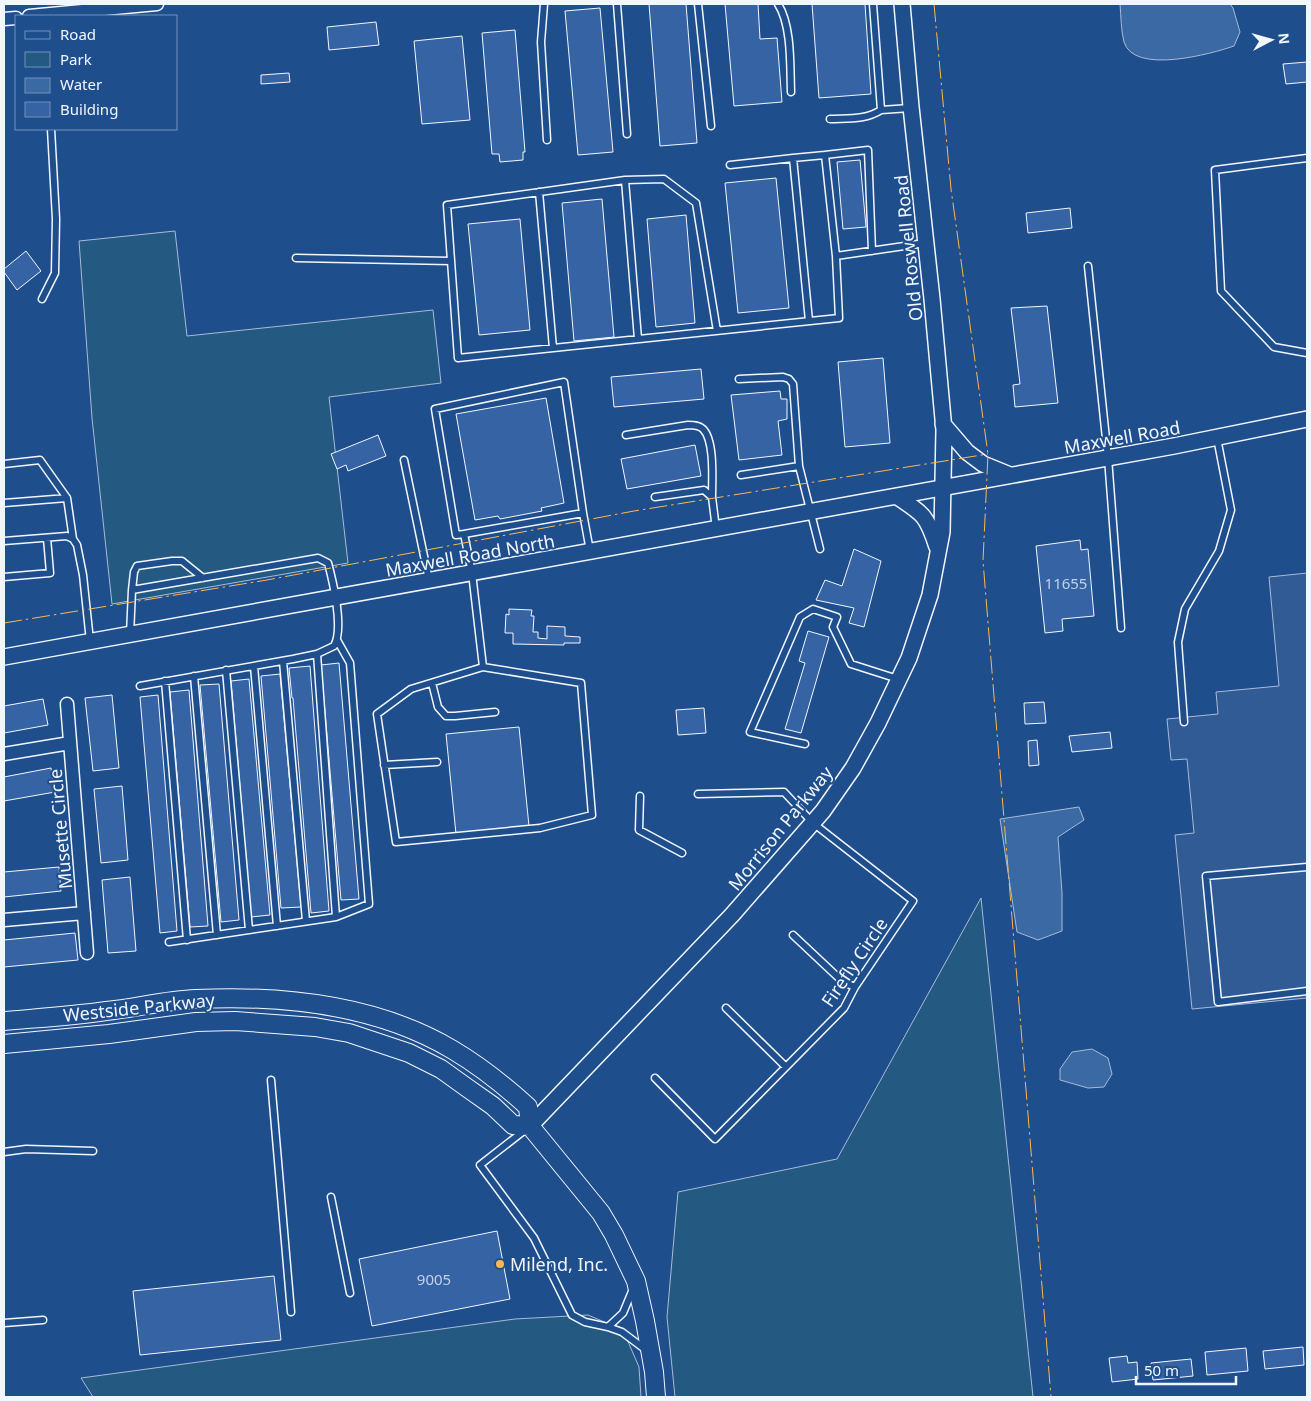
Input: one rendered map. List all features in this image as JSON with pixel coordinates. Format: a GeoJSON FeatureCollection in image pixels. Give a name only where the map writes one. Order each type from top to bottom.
{"type":"FeatureCollection","features":[{"type":"Feature","properties":{"kind":"main road","name":"Westside Parkway"},"geometry":{"type":"LineString","coordinates":[[4,1021],[106,1012],[194,999],[277,1000],[354,1010],[418,1032],[452,1049],[508,1089],[528,1107],[530,1126],[601,1213],[614,1235],[636,1280],[651,1354],[656,1397]]}},
{"type":"Feature","properties":{"kind":"main road","name":"Westside Parkway"},"geometry":{"type":"LineString","coordinates":[[4,1044],[109,1034],[196,1022],[245,1022],[315,1027],[349,1033],[409,1054],[460,1082],[493,1106],[514,1125],[530,1126]]}},
{"type":"Feature","properties":{"kind":"street"},"geometry":{"type":"LineString","coordinates":[[42,14],[111,6],[157,4]]}},
{"type":"Feature","properties":{"kind":"street","name":"Old Roswell Road"},"geometry":{"type":"LineString","coordinates":[[902,4],[943,424],[942,488]]}},
{"type":"Feature","properties":{"kind":"street","name":"Maxwell Road"},"geometry":{"type":"LineString","coordinates":[[942,488],[1307,420]]}},
{"type":"Feature","properties":{"kind":"street"},"geometry":{"type":"LineString","coordinates":[[943,424],[967,452],[983,464],[1012,476]]}},
{"type":"Feature","properties":{"kind":"street","name":"Maxwell Road North"},"geometry":{"type":"LineString","coordinates":[[4,658],[942,488]]}},
{"type":"Feature","properties":{"kind":"street","name":"Morrison Parkway"},"geometry":{"type":"LineString","coordinates":[[530,1126],[732,915],[813,823],[853,768],[910,658],[930,595],[942,532],[942,488]]}},
{"type":"Feature","properties":{"kind":"street"},"geometry":{"type":"LineString","coordinates":[[896,496],[918,510],[930,524],[938,551]]}},
{"type":"Feature","properties":{"kind":"street","name":"Musette Circle"},"geometry":{"type":"LineString","coordinates":[[67,704],[87,953]]}},
{"type":"Feature","properties":{"kind":"street","name":"Musette Circle"},"geometry":{"type":"LineString","coordinates":[[4,754],[70,743]]}},
{"type":"Feature","properties":{"kind":"street","name":"Musette Circle"},"geometry":{"type":"LineString","coordinates":[[4,920],[84,912]]}},
{"type":"Feature","properties":{"kind":"lane"},"geometry":{"type":"LineString","coordinates":[[544,4],[541,42],[547,140]]}},
{"type":"Feature","properties":{"kind":"lane"},"geometry":{"type":"LineString","coordinates":[[617,4],[627,134]]}},
{"type":"Feature","properties":{"kind":"lane"},"geometry":{"type":"LineString","coordinates":[[698,4],[711,126]]}},
{"type":"Feature","properties":{"kind":"lane"},"geometry":{"type":"LineString","coordinates":[[778,4],[782,10],[788,41],[791,92]]}},
{"type":"Feature","properties":{"kind":"lane"},"geometry":{"type":"LineString","coordinates":[[873,4],[881,110]]}},
{"type":"Feature","properties":{"kind":"lane"},"geometry":{"type":"LineString","coordinates":[[830,119],[865,117],[872,116],[881,110],[911,108]]}},
{"type":"Feature","properties":{"kind":"lane"},"geometry":{"type":"LineString","coordinates":[[42,299],[54,273],[56,219],[50,130]]}},
{"type":"Feature","properties":{"kind":"lane"},"geometry":{"type":"LineString","coordinates":[[730,165],[868,150],[872,251]]}},
{"type":"Feature","properties":{"kind":"lane"},"geometry":{"type":"LineString","coordinates":[[717,331],[696,203],[664,179],[625,180],[447,205],[458,358],[717,331],[839,318],[836,256],[825,155]]}},
{"type":"Feature","properties":{"kind":"lane"},"geometry":{"type":"LineString","coordinates":[[792,158],[809,321]]}},
{"type":"Feature","properties":{"kind":"lane"},"geometry":{"type":"LineString","coordinates":[[1307,158],[1215,170],[1221,291],[1274,347],[1307,353]]}},
{"type":"Feature","properties":{"kind":"lane"},"geometry":{"type":"LineString","coordinates":[[625,180],[638,339]]}},
{"type":"Feature","properties":{"kind":"lane"},"geometry":{"type":"LineString","coordinates":[[539,192],[553,348]]}},
{"type":"Feature","properties":{"kind":"lane"},"geometry":{"type":"LineString","coordinates":[[836,256],[926,243]]}},
{"type":"Feature","properties":{"kind":"lane"},"geometry":{"type":"LineString","coordinates":[[296,258],[451,261]]}},
{"type":"Feature","properties":{"kind":"lane"},"geometry":{"type":"LineString","coordinates":[[1088,266],[1108,458],[1121,628]]}},
{"type":"Feature","properties":{"kind":"lane"},"geometry":{"type":"LineString","coordinates":[[739,379],[783,377],[789,379],[793,384],[799,466],[820,549]]}},
{"type":"Feature","properties":{"kind":"lane"},"geometry":{"type":"LineString","coordinates":[[583,513],[456,535],[435,409],[564,382],[590,552]]}},
{"type":"Feature","properties":{"kind":"lane"},"geometry":{"type":"LineString","coordinates":[[626,435],[688,425],[697,426],[702,429],[707,435],[709,446],[716,529]]}},
{"type":"Feature","properties":{"kind":"lane"},"geometry":{"type":"LineString","coordinates":[[1184,722],[1178,642],[1185,609],[1219,551],[1231,510],[1217,438]]}},
{"type":"Feature","properties":{"kind":"lane"},"geometry":{"type":"LineString","coordinates":[[4,464],[40,460],[67,498],[73,538],[77,545],[83,575],[90,642]]}},
{"type":"Feature","properties":{"kind":"lane"},"geometry":{"type":"LineString","coordinates":[[404,460],[429,581]]}},
{"type":"Feature","properties":{"kind":"lane"},"geometry":{"type":"LineString","coordinates":[[741,475],[799,466]]}},
{"type":"Feature","properties":{"kind":"lane"},"geometry":{"type":"LineString","coordinates":[[654,498],[704,490],[712,497]]}},
{"type":"Feature","properties":{"kind":"lane"},"geometry":{"type":"LineString","coordinates":[[4,503],[67,498]]}},
{"type":"Feature","properties":{"kind":"lane"},"geometry":{"type":"LineString","coordinates":[[464,534],[472,573],[483,668]]}},
{"type":"Feature","properties":{"kind":"lane"},"geometry":{"type":"LineString","coordinates":[[4,541],[67,536],[73,538]]}},
{"type":"Feature","properties":{"kind":"lane"},"geometry":{"type":"LineString","coordinates":[[4,577],[50,573],[47,538]]}},
{"type":"Feature","properties":{"kind":"lane"},"geometry":{"type":"LineString","coordinates":[[132,590],[318,558],[328,563],[333,580],[335,598],[337,640],[334,646],[317,654],[140,686]]}},
{"type":"Feature","properties":{"kind":"lane"},"geometry":{"type":"LineString","coordinates":[[130,635],[132,590],[134,572],[137,566],[182,561],[204,578]]}},
{"type":"Feature","properties":{"kind":"lane"},"geometry":{"type":"LineString","coordinates":[[805,744],[750,732],[800,617],[813,609],[838,617],[833,627],[852,664],[899,680]]}},
{"type":"Feature","properties":{"kind":"lane"},"geometry":{"type":"LineString","coordinates":[[169,942],[336,917],[369,904],[350,663],[337,640]]}},
{"type":"Feature","properties":{"kind":"lane"},"geometry":{"type":"LineString","coordinates":[[317,654],[336,917]]}},
{"type":"Feature","properties":{"kind":"lane"},"geometry":{"type":"LineString","coordinates":[[283,661],[306,921]]}},
{"type":"Feature","properties":{"kind":"lane"},"geometry":{"type":"LineString","coordinates":[[254,666],[277,926]]}},
{"type":"Feature","properties":{"kind":"lane"},"geometry":{"type":"LineString","coordinates":[[483,668],[581,682],[592,815],[540,828],[396,842],[377,714],[411,689],[432,683],[483,668]]}},
{"type":"Feature","properties":{"kind":"lane"},"geometry":{"type":"LineString","coordinates":[[226,670],[248,930]]}},
{"type":"Feature","properties":{"kind":"lane"},"geometry":{"type":"LineString","coordinates":[[194,676],[217,935]]}},
{"type":"Feature","properties":{"kind":"lane"},"geometry":{"type":"LineString","coordinates":[[165,681],[187,940]]}},
{"type":"Feature","properties":{"kind":"lane"},"geometry":{"type":"LineString","coordinates":[[432,683],[438,706],[446,716],[495,712]]}},
{"type":"Feature","properties":{"kind":"lane"},"geometry":{"type":"LineString","coordinates":[[384,765],[437,762]]}},
{"type":"Feature","properties":{"kind":"lane","name":"Firefly Circle"},"geometry":{"type":"LineString","coordinates":[[655,1078],[715,1139],[844,1008],[855,987],[913,901],[813,823],[784,792],[698,794]]}},
{"type":"Feature","properties":{"kind":"lane"},"geometry":{"type":"LineString","coordinates":[[640,796],[639,830],[682,853]]}},
{"type":"Feature","properties":{"kind":"lane"},"geometry":{"type":"LineString","coordinates":[[1307,867],[1206,876],[1218,1002],[1307,991]]}},
{"type":"Feature","properties":{"kind":"lane"},"geometry":{"type":"LineString","coordinates":[[793,935],[843,982],[855,987]]}},
{"type":"Feature","properties":{"kind":"lane"},"geometry":{"type":"LineString","coordinates":[[726,1008],[786,1067]]}},
{"type":"Feature","properties":{"kind":"lane"},"geometry":{"type":"LineString","coordinates":[[271,1080],[291,1312]]}},
{"type":"Feature","properties":{"kind":"lane"},"geometry":{"type":"LineString","coordinates":[[530,1126],[480,1165],[534,1238],[572,1315],[585,1322],[622,1332],[651,1354]]}},
{"type":"Feature","properties":{"kind":"lane"},"geometry":{"type":"LineString","coordinates":[[4,1152],[26,1150],[93,1151]]}},
{"type":"Feature","properties":{"kind":"lane"},"geometry":{"type":"LineString","coordinates":[[331,1197],[350,1293]]}},
{"type":"Feature","properties":{"kind":"lane"},"geometry":{"type":"LineString","coordinates":[[608,1327],[623,1313],[636,1280]]}},
{"type":"Feature","properties":{"kind":"lane"},"geometry":{"type":"LineString","coordinates":[[4,1324],[43,1320]]}},
{"type":"Feature","properties":{"kind":"green space"},"geometry":{"type":"Polygon","coordinates":[[[175,231],[187,336],[433,310],[441,383],[329,397],[348,563],[112,604],[92,418],[79,241],[175,231]]]}},
{"type":"Feature","properties":{"kind":"green space"},"geometry":{"type":"Polygon","coordinates":[[[981,898],[1033,1397],[675,1397],[667,1317],[678,1192],[837,1159],[981,898]]]}},
{"type":"Feature","properties":{"kind":"green space"},"geometry":{"type":"Polygon","coordinates":[[[588,1315],[623,1330],[639,1367],[641,1397],[93,1397],[81,1378],[515,1319],[588,1315]]]}},
{"type":"Feature","properties":{"kind":"shaded area"},"geometry":{"type":"Polygon","coordinates":[[[1307,573],[1307,998],[1192,1009],[1175,835],[1194,833],[1187,759],[1171,760],[1167,719],[1218,714],[1216,692],[1279,686],[1269,577],[1307,573]]]}},
{"type":"Feature","properties":{"kind":"water"},"geometry":{"type":"Polygon","coordinates":[[[1120,4],[1230,4],[1240,32],[1234,46],[1209,53],[1174,59],[1157,60],[1142,58],[1131,52],[1124,42],[1120,4]]]}},
{"type":"Feature","properties":{"kind":"water"},"geometry":{"type":"Polygon","coordinates":[[[1079,807],[1084,820],[1058,837],[1062,893],[1062,931],[1038,940],[1017,932],[1000,819],[1079,807]]]}},
{"type":"Feature","properties":{"kind":"water"},"geometry":{"type":"Polygon","coordinates":[[[1092,1049],[1108,1058],[1112,1074],[1104,1087],[1088,1088],[1060,1080],[1060,1069],[1072,1052],[1092,1049]]]}},
{"type":"Feature","properties":{"kind":"building"},"geometry":{"type":"Polygon","coordinates":[[[649,4],[686,4],[697,143],[660,146],[649,4]]]}},
{"type":"Feature","properties":{"kind":"building"},"geometry":{"type":"Polygon","coordinates":[[[725,4],[758,4],[760,39],[777,38],[782,102],[734,106],[725,4]]]}},
{"type":"Feature","properties":{"kind":"building"},"geometry":{"type":"Polygon","coordinates":[[[812,4],[865,4],[871,94],[819,98],[812,4]]]}},
{"type":"Feature","properties":{"kind":"building"},"geometry":{"type":"Polygon","coordinates":[[[600,8],[613,152],[578,155],[565,11],[600,8]]]}},
{"type":"Feature","properties":{"kind":"building"},"geometry":{"type":"Polygon","coordinates":[[[376,22],[379,45],[329,50],[327,27],[376,22]]]}},
{"type":"Feature","properties":{"kind":"building"},"geometry":{"type":"Polygon","coordinates":[[[515,30],[525,152],[523,152],[523,160],[500,162],[499,154],[492,154],[482,33],[515,30]]]}},
{"type":"Feature","properties":{"kind":"building"},"geometry":{"type":"Polygon","coordinates":[[[462,36],[470,120],[422,124],[414,41],[462,36]]]}},
{"type":"Feature","properties":{"kind":"building"},"geometry":{"type":"Polygon","coordinates":[[[1307,62],[1307,82],[1286,84],[1283,64],[1307,62]]]}},
{"type":"Feature","properties":{"kind":"building"},"geometry":{"type":"Polygon","coordinates":[[[289,73],[290,82],[261,84],[261,75],[289,73]]]}},
{"type":"Feature","properties":{"kind":"building"},"geometry":{"type":"Polygon","coordinates":[[[860,160],[866,227],[843,229],[837,162],[860,160]]]}},
{"type":"Feature","properties":{"kind":"building"},"geometry":{"type":"Polygon","coordinates":[[[776,178],[789,308],[738,313],[725,183],[776,178]]]}},
{"type":"Feature","properties":{"kind":"building"},"geometry":{"type":"Polygon","coordinates":[[[602,199],[614,337],[574,341],[562,203],[602,199]]]}},
{"type":"Feature","properties":{"kind":"building"},"geometry":{"type":"Polygon","coordinates":[[[1070,208],[1072,228],[1028,233],[1026,213],[1070,208]]]}},
{"type":"Feature","properties":{"kind":"building"},"geometry":{"type":"Polygon","coordinates":[[[686,215],[695,323],[656,327],[647,219],[686,215]]]}},
{"type":"Feature","properties":{"kind":"building"},"geometry":{"type":"Polygon","coordinates":[[[520,219],[530,330],[479,335],[468,224],[520,219]]]}},
{"type":"Feature","properties":{"kind":"building"},"geometry":{"type":"Polygon","coordinates":[[[26,251],[41,271],[17,290],[4,272],[4,269],[26,251]]]}},
{"type":"Feature","properties":{"kind":"building"},"geometry":{"type":"Polygon","coordinates":[[[1047,306],[1058,403],[1015,407],[1013,385],[1020,384],[1011,308],[1047,306]]]}},
{"type":"Feature","properties":{"kind":"building"},"geometry":{"type":"Polygon","coordinates":[[[883,358],[890,443],[845,447],[838,362],[883,358]]]}},
{"type":"Feature","properties":{"kind":"building"},"geometry":{"type":"Polygon","coordinates":[[[701,369],[704,399],[614,407],[611,377],[701,369]]]}},
{"type":"Feature","properties":{"kind":"building"},"geometry":{"type":"Polygon","coordinates":[[[780,391],[781,399],[787,399],[787,419],[778,421],[782,455],[739,460],[731,395],[780,391]]]}},
{"type":"Feature","properties":{"kind":"building"},"geometry":{"type":"Polygon","coordinates":[[[546,398],[564,503],[541,508],[542,511],[500,519],[498,516],[475,520],[456,414],[546,398]]]}},
{"type":"Feature","properties":{"kind":"building"},"geometry":{"type":"Polygon","coordinates":[[[378,435],[386,456],[348,471],[346,465],[337,469],[331,454],[378,435]]]}},
{"type":"Feature","properties":{"kind":"building"},"geometry":{"type":"Polygon","coordinates":[[[695,445],[701,476],[627,489],[621,459],[695,445]]]}},
{"type":"Feature","properties":{"kind":"building"},"geometry":{"type":"Polygon","coordinates":[[[1080,540],[1081,550],[1088,549],[1094,616],[1062,619],[1063,631],[1045,633],[1036,546],[1080,540]]]}},
{"type":"Feature","properties":{"kind":"building"},"geometry":{"type":"Polygon","coordinates":[[[854,549],[881,561],[864,627],[849,623],[854,608],[816,600],[825,580],[842,586],[854,549]]]}},
{"type":"Feature","properties":{"kind":"building"},"geometry":{"type":"Polygon","coordinates":[[[509,609],[532,610],[531,616],[534,616],[533,632],[538,632],[538,638],[547,639],[547,626],[565,627],[565,636],[580,637],[580,643],[564,643],[564,645],[513,644],[513,633],[505,633],[506,614],[509,615],[509,609]]]}},
{"type":"Feature","properties":{"kind":"building"},"geometry":{"type":"Polygon","coordinates":[[[808,631],[829,637],[801,733],[785,729],[805,663],[799,661],[808,631]]]}},
{"type":"Feature","properties":{"kind":"building"},"geometry":{"type":"Polygon","coordinates":[[[339,663],[359,899],[341,900],[321,665],[339,663]]]}},
{"type":"Feature","properties":{"kind":"building"},"geometry":{"type":"Polygon","coordinates":[[[310,666],[329,911],[311,913],[289,668],[310,666]]]}},
{"type":"Feature","properties":{"kind":"building"},"geometry":{"type":"Polygon","coordinates":[[[280,674],[301,907],[281,908],[261,676],[280,674]]]}},
{"type":"Feature","properties":{"kind":"building"},"geometry":{"type":"Polygon","coordinates":[[[249,679],[270,915],[251,917],[231,681],[249,679]]]}},
{"type":"Feature","properties":{"kind":"building"},"geometry":{"type":"Polygon","coordinates":[[[219,684],[239,920],[221,922],[200,685],[219,684]]]}},
{"type":"Feature","properties":{"kind":"building"},"geometry":{"type":"Polygon","coordinates":[[[189,690],[208,926],[190,927],[170,692],[189,690]]]}},
{"type":"Feature","properties":{"kind":"building"},"geometry":{"type":"Polygon","coordinates":[[[112,695],[119,768],[93,771],[85,698],[112,695]]]}},
{"type":"Feature","properties":{"kind":"building"},"geometry":{"type":"Polygon","coordinates":[[[158,695],[177,931],[160,933],[140,697],[158,695]]]}},
{"type":"Feature","properties":{"kind":"building"},"geometry":{"type":"Polygon","coordinates":[[[43,699],[48,725],[4,733],[4,706],[43,699]]]}},
{"type":"Feature","properties":{"kind":"building"},"geometry":{"type":"Polygon","coordinates":[[[1044,702],[1046,723],[1025,724],[1024,703],[1044,702]]]}},
{"type":"Feature","properties":{"kind":"building"},"geometry":{"type":"Polygon","coordinates":[[[704,708],[706,733],[678,735],[676,710],[704,708]]]}},
{"type":"Feature","properties":{"kind":"building"},"geometry":{"type":"Polygon","coordinates":[[[519,727],[529,826],[456,834],[446,734],[519,727]]]}},
{"type":"Feature","properties":{"kind":"building"},"geometry":{"type":"Polygon","coordinates":[[[1110,732],[1112,748],[1072,752],[1069,736],[1110,732]]]}},
{"type":"Feature","properties":{"kind":"building"},"geometry":{"type":"Polygon","coordinates":[[[1037,740],[1039,765],[1029,766],[1028,741],[1037,740]]]}},
{"type":"Feature","properties":{"kind":"building"},"geometry":{"type":"Polygon","coordinates":[[[51,768],[55,792],[4,801],[4,777],[51,768]]]}},
{"type":"Feature","properties":{"kind":"building"},"geometry":{"type":"Polygon","coordinates":[[[122,786],[128,860],[101,863],[94,789],[122,786]]]}},
{"type":"Feature","properties":{"kind":"building"},"geometry":{"type":"Polygon","coordinates":[[[59,867],[61,891],[4,897],[4,872],[59,867]]]}},
{"type":"Feature","properties":{"kind":"building"},"geometry":{"type":"Polygon","coordinates":[[[130,877],[136,951],[108,953],[102,880],[130,877]]]}},
{"type":"Feature","properties":{"kind":"building"},"geometry":{"type":"Polygon","coordinates":[[[75,933],[78,960],[4,967],[4,940],[75,933]]]}},
{"type":"Feature","properties":{"kind":"building"},"geometry":{"type":"Polygon","coordinates":[[[497,1231],[510,1299],[372,1326],[359,1259],[497,1231]]]}},
{"type":"Feature","properties":{"kind":"building"},"geometry":{"type":"Polygon","coordinates":[[[274,1276],[281,1340],[140,1355],[133,1291],[274,1276]]]}},
{"type":"Feature","properties":{"kind":"building"},"geometry":{"type":"Polygon","coordinates":[[[1303,1347],[1304,1365],[1265,1369],[1263,1351],[1303,1347]]]}},
{"type":"Feature","properties":{"kind":"building"},"geometry":{"type":"Polygon","coordinates":[[[1246,1348],[1248,1371],[1207,1375],[1205,1352],[1246,1348]]]}},
{"type":"Feature","properties":{"kind":"building"},"geometry":{"type":"Polygon","coordinates":[[[1127,1356],[1128,1363],[1137,1362],[1138,1379],[1112,1382],[1109,1358],[1127,1356]]]}},
{"type":"Feature","properties":{"kind":"building"},"geometry":{"type":"Polygon","coordinates":[[[1191,1359],[1193,1376],[1153,1380],[1151,1363],[1191,1359]]]}},
{"type":"Feature","properties":{"kind":"power"},"geometry":{"type":"LineString","coordinates":[[934,4],[951,189],[988,454],[983,561],[1051,1397]]}},
{"type":"Feature","properties":{"kind":"power"},"geometry":{"type":"LineString","coordinates":[[4,623],[267,580],[634,511],[988,454]]}},
{"type":"Feature","properties":{"kind":"place","name":"Milend, Inc."},"geometry":{"type":"Point","coordinates":[500,1264]}}]}
